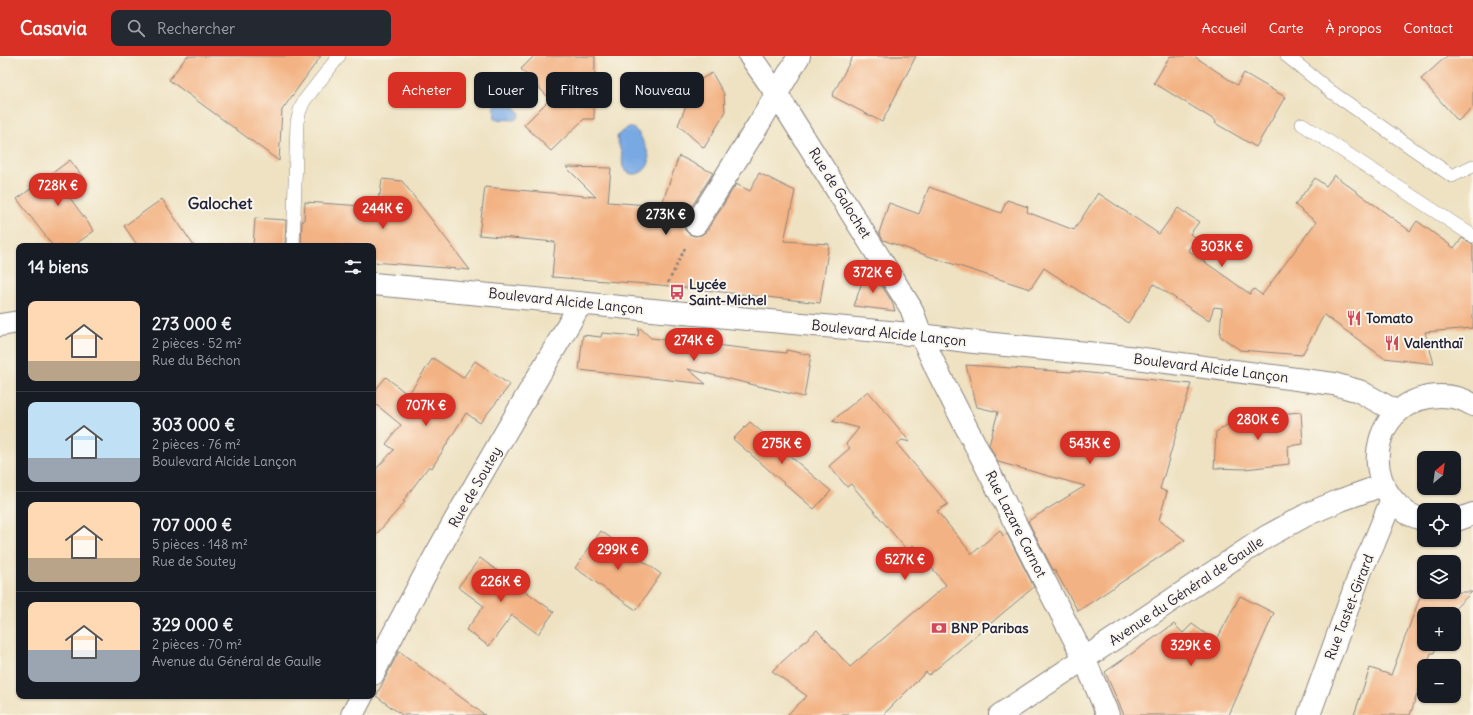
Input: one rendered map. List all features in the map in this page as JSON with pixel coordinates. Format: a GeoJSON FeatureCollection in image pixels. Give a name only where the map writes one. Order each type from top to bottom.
{"type":"FeatureCollection","features":[{"type":"Feature","properties":{"kind":"street","name":"Rue de Galochet"},"geometry":{"type":"LineString","coordinates":[[750,56],[776,93],[911,308],[921,335]]}},
{"type":"Feature","properties":{"kind":"street"},"geometry":{"type":"LineString","coordinates":[[696,224],[760,122],[799,56]]}},
{"type":"Feature","properties":{"kind":"street","name":"Boulevard Alcide Lançon"},"geometry":{"type":"LineString","coordinates":[[376,284],[921,335],[974,342],[1128,357],[1334,384],[1359,391],[1397,412]]}},
{"type":"Feature","properties":{"kind":"street","name":"Rue de Soutey"},"geometry":{"type":"LineString","coordinates":[[376,668],[450,530],[581,303]]}},
{"type":"Feature","properties":{"kind":"street"},"geometry":{"type":"LineString","coordinates":[[0,325],[16,322]]}},
{"type":"Feature","properties":{"kind":"street","name":"Rue Lazare Carnot"},"geometry":{"type":"LineString","coordinates":[[921,335],[937,370],[1084,658],[1108,715]]}},
{"type":"Feature","properties":{"kind":"street"},"geometry":{"type":"LineString","coordinates":[[1417,517],[1408,514],[1387,492],[1377,466],[1378,446],[1385,428],[1397,412],[1413,402],[1431,396],[1450,396],[1473,405]]}},
{"type":"Feature","properties":{"kind":"street","name":"Avenue du Général de Gaulle"},"geometry":{"type":"LineString","coordinates":[[1000,715],[1266,537],[1308,514],[1341,500],[1387,492]]}},
{"type":"Feature","properties":{"kind":"street","name":"Rue Tastet-Girard"},"geometry":{"type":"LineString","coordinates":[[1309,715],[1362,568],[1372,548],[1387,492]]}},
{"type":"Feature","properties":{"kind":"street"},"geometry":{"type":"LineString","coordinates":[[1461,518],[1473,514]]}},
{"type":"Feature","properties":{"kind":"street"},"geometry":{"type":"LineString","coordinates":[[352,715],[360,699]]}},
{"type":"Feature","properties":{"kind":"lane"},"geometry":{"type":"LineString","coordinates":[[293,243],[297,122],[304,101],[339,56]]}},
{"type":"Feature","properties":{"kind":"lane"},"geometry":{"type":"LineString","coordinates":[[1287,56],[1333,93],[1452,176],[1473,166]]}},
{"type":"Feature","properties":{"kind":"lane"},"geometry":{"type":"LineString","coordinates":[[1302,124],[1473,236]]}},
{"type":"Feature","properties":{"kind":"path"},"geometry":{"type":"LineString","coordinates":[[665,311],[664,291],[696,224]]}},
{"type":"Feature","properties":{"kind":"water"},"geometry":{"type":"Polygon","coordinates":[[[494,108],[516,108],[520,112],[518,118],[514,120],[495,119],[494,108]]]}},
{"type":"Feature","properties":{"kind":"water"},"geometry":{"type":"Polygon","coordinates":[[[629,127],[634,129],[639,134],[649,157],[648,166],[646,169],[636,174],[628,173],[625,170],[617,139],[621,132],[629,127]]]}},
{"type":"Feature","properties":{"kind":"building"},"geometry":{"type":"Polygon","coordinates":[[[187,56],[321,56],[282,110],[279,161],[169,80],[187,56]]]}},
{"type":"Feature","properties":{"kind":"building"},"geometry":{"type":"Polygon","coordinates":[[[534,56],[595,56],[595,72],[546,72],[546,95],[538,87],[538,72],[524,72],[521,69],[534,56]]]}},
{"type":"Feature","properties":{"kind":"building"},"geometry":{"type":"Polygon","coordinates":[[[853,56],[916,56],[882,122],[832,96],[853,56]]]}},
{"type":"Feature","properties":{"kind":"building"},"geometry":{"type":"Polygon","coordinates":[[[1170,56],[1194,56],[1237,85],[1244,73],[1285,97],[1256,147],[1215,123],[1216,121],[1154,83],[1170,56]]]}},
{"type":"Feature","properties":{"kind":"building"},"geometry":{"type":"Polygon","coordinates":[[[1447,56],[1473,56],[1473,107],[1458,121],[1421,79],[1447,56]]]}},
{"type":"Feature","properties":{"kind":"building"},"geometry":{"type":"Polygon","coordinates":[[[712,73],[724,94],[725,113],[704,148],[678,125],[685,108],[704,108],[704,78],[712,73]]]}},
{"type":"Feature","properties":{"kind":"building"},"geometry":{"type":"Polygon","coordinates":[[[546,103],[546,108],[594,108],[594,119],[584,119],[551,151],[524,125],[546,103]]]}},
{"type":"Feature","properties":{"kind":"building"},"geometry":{"type":"Polygon","coordinates":[[[679,156],[713,173],[685,217],[685,230],[689,234],[695,236],[701,235],[707,231],[736,184],[750,191],[759,173],[795,191],[784,241],[829,244],[820,303],[660,285],[552,277],[555,242],[479,235],[485,187],[596,197],[566,167],[611,168],[608,202],[661,206],[679,156]]]}},
{"type":"Feature","properties":{"kind":"building"},"geometry":{"type":"Polygon","coordinates":[[[70,160],[88,184],[70,198],[94,231],[77,243],[51,243],[17,199],[70,160]]]}},
{"type":"Feature","properties":{"kind":"building"},"geometry":{"type":"Polygon","coordinates":[[[1334,175],[1410,231],[1417,221],[1454,248],[1462,238],[1473,244],[1473,328],[1425,332],[1434,364],[1384,358],[1324,315],[1302,355],[1240,350],[1220,336],[1222,308],[1214,307],[1209,321],[1154,284],[1128,323],[1044,268],[1030,289],[883,240],[879,233],[889,203],[919,214],[929,187],[1001,213],[1007,200],[1028,207],[1027,212],[1074,230],[1098,193],[1159,234],[1178,208],[1199,222],[1190,234],[1197,238],[1188,250],[1250,294],[1254,289],[1262,295],[1316,222],[1295,205],[1315,178],[1326,186],[1334,175]]]}},
{"type":"Feature","properties":{"kind":"building"},"geometry":{"type":"Polygon","coordinates":[[[382,179],[402,181],[470,270],[376,262],[376,243],[301,243],[305,202],[378,207],[379,194],[380,195],[382,179]]]}},
{"type":"Feature","properties":{"kind":"building"},"geometry":{"type":"Polygon","coordinates":[[[162,199],[192,243],[136,243],[124,226],[162,199]]]}},
{"type":"Feature","properties":{"kind":"building"},"geometry":{"type":"Polygon","coordinates":[[[255,218],[286,220],[285,243],[253,243],[255,218]]]}},
{"type":"Feature","properties":{"kind":"building"},"geometry":{"type":"Polygon","coordinates":[[[868,264],[892,302],[895,311],[854,306],[868,264]]]}},
{"type":"Feature","properties":{"kind":"building"},"geometry":{"type":"Polygon","coordinates":[[[639,327],[651,338],[786,353],[786,350],[811,355],[804,397],[688,369],[706,384],[579,370],[583,335],[601,337],[602,333],[638,336],[639,327]]]}},
{"type":"Feature","properties":{"kind":"building"},"geometry":{"type":"Polygon","coordinates":[[[433,358],[463,378],[475,361],[510,385],[480,423],[466,413],[432,468],[429,466],[403,501],[405,502],[376,535],[376,469],[394,450],[386,444],[401,425],[376,404],[376,389],[386,377],[408,395],[433,358]]]}},
{"type":"Feature","properties":{"kind":"building"},"geometry":{"type":"Polygon","coordinates":[[[966,365],[1072,371],[1191,384],[1160,489],[1167,492],[1159,520],[1185,540],[1078,611],[1054,569],[1053,570],[1028,521],[1085,486],[998,462],[989,445],[998,412],[977,407],[966,365]]]}},
{"type":"Feature","properties":{"kind":"building"},"geometry":{"type":"Polygon","coordinates":[[[868,391],[910,442],[902,440],[897,444],[948,504],[937,511],[972,554],[1000,530],[1003,536],[1007,534],[1034,587],[929,675],[926,672],[883,715],[787,715],[807,696],[772,671],[817,630],[850,667],[946,585],[913,545],[907,550],[851,484],[847,487],[829,466],[850,448],[846,444],[859,428],[832,421],[868,391]]]}},
{"type":"Feature","properties":{"kind":"building"},"geometry":{"type":"Polygon","coordinates":[[[1301,412],[1303,444],[1288,446],[1289,464],[1245,469],[1214,468],[1216,432],[1240,417],[1301,412]]]}},
{"type":"Feature","properties":{"kind":"building"},"geometry":{"type":"Polygon","coordinates":[[[750,422],[831,491],[814,509],[733,439],[750,422]]]}},
{"type":"Feature","properties":{"kind":"building"},"geometry":{"type":"Polygon","coordinates":[[[601,531],[661,574],[636,610],[575,568],[601,531]]]}},
{"type":"Feature","properties":{"kind":"building"},"geometry":{"type":"Polygon","coordinates":[[[480,558],[554,612],[538,634],[512,615],[489,646],[466,630],[484,606],[458,587],[480,558]]]}},
{"type":"Feature","properties":{"kind":"building"},"geometry":{"type":"Polygon","coordinates":[[[1461,592],[1472,592],[1456,607],[1417,607],[1417,651],[1435,651],[1434,653],[1431,653],[1429,659],[1417,659],[1417,694],[1410,715],[1354,715],[1370,668],[1391,675],[1419,599],[1461,599],[1461,592]]]}},
{"type":"Feature","properties":{"kind":"building"},"geometry":{"type":"Polygon","coordinates":[[[1240,596],[1274,613],[1229,715],[1124,715],[1105,672],[1174,624],[1183,633],[1192,624],[1216,641],[1240,596]]]}},
{"type":"Feature","properties":{"kind":"building"},"geometry":{"type":"Polygon","coordinates":[[[399,651],[485,715],[402,715],[376,696],[399,651]]]}},
{"type":"Feature","properties":{"kind":"place","name":"Lycée Saint-Michel"},"geometry":{"type":"Point","coordinates":[677,292]}},
{"type":"Feature","properties":{"kind":"place","name":"Tomato"},"geometry":{"type":"Point","coordinates":[1354,318]}},
{"type":"Feature","properties":{"kind":"place","name":"Valenthaï"},"geometry":{"type":"Point","coordinates":[1392,343]}},
{"type":"Feature","properties":{"kind":"place","name":"BNP Paribas"},"geometry":{"type":"Point","coordinates":[939,628]}},
{"type":"Feature","properties":{"kind":"district","name":"Galochet"},"geometry":{"type":"Point","coordinates":[220,203]}}]}
